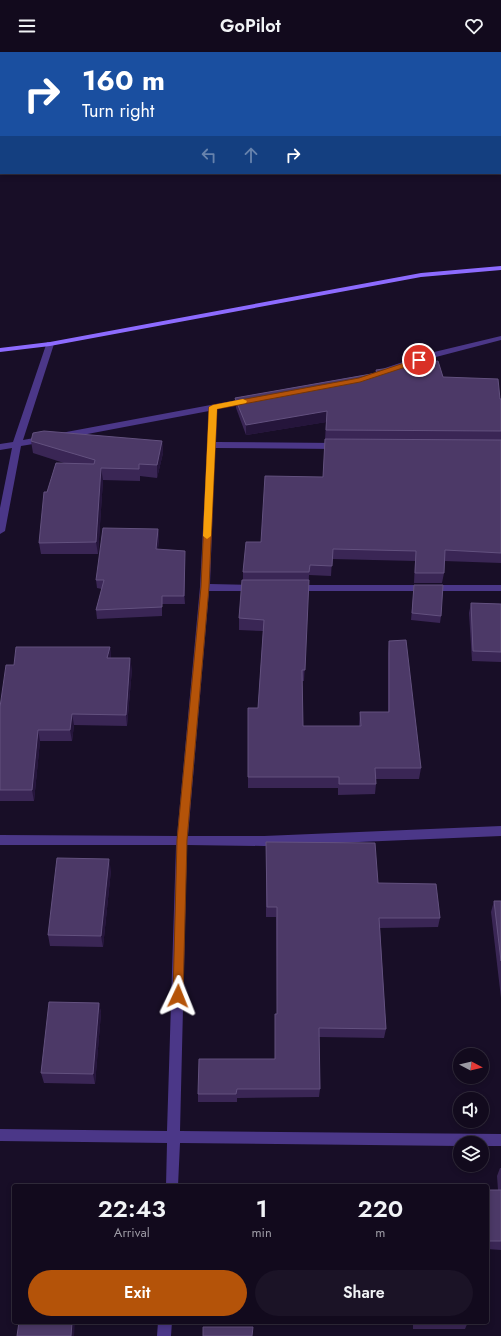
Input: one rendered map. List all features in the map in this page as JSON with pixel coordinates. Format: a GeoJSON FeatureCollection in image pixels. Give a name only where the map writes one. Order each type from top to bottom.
{"type":"FeatureCollection","features":[{"type":"Feature","properties":{"kind":"main road"},"geometry":{"type":"LineString","coordinates":[[0,350],[50,344],[422,275],[501,268]]}},
{"type":"Feature","properties":{"kind":"street"},"geometry":{"type":"LineString","coordinates":[[382,372],[433,356],[501,338]]}},
{"type":"Feature","properties":{"kind":"street"},"geometry":{"type":"LineString","coordinates":[[0,531],[17,444],[50,344]]}},
{"type":"Feature","properties":{"kind":"street"},"geometry":{"type":"LineString","coordinates":[[0,447],[259,398]]}},
{"type":"Feature","properties":{"kind":"street"},"geometry":{"type":"LineString","coordinates":[[172,1184],[182,840],[205,587],[213,407]]}},
{"type":"Feature","properties":{"kind":"street"},"geometry":{"type":"LineString","coordinates":[[211,445],[344,446]]}},
{"type":"Feature","properties":{"kind":"street"},"geometry":{"type":"LineString","coordinates":[[205,587],[261,588]]}},
{"type":"Feature","properties":{"kind":"street"},"geometry":{"type":"LineString","coordinates":[[285,588],[501,588]]}},
{"type":"Feature","properties":{"kind":"street"},"geometry":{"type":"LineString","coordinates":[[0,840],[264,841],[501,832]]}},
{"type":"Feature","properties":{"kind":"street"},"geometry":{"type":"LineString","coordinates":[[0,1135],[501,1140]]}},
{"type":"Feature","properties":{"kind":"street"},"geometry":{"type":"LineString","coordinates":[[164,1336],[165,1324]]}},
{"type":"Feature","properties":{"kind":"building"},"geometry":{"type":"Polygon","coordinates":[[[438,361],[443,377],[498,379],[501,399],[501,431],[326,430],[327,411],[246,425],[235,398],[377,373],[376,370],[438,361]]]}},
{"type":"Feature","properties":{"kind":"building"},"geometry":{"type":"Polygon","coordinates":[[[44,431],[162,441],[157,465],[139,464],[139,469],[101,468],[96,542],[39,543],[44,492],[47,492],[56,463],[94,464],[95,460],[31,441],[33,433],[44,431]]]}},
{"type":"Feature","properties":{"kind":"building"},"geometry":{"type":"Polygon","coordinates":[[[325,439],[501,440],[501,553],[445,550],[444,573],[415,573],[416,551],[333,549],[332,566],[310,565],[309,572],[243,572],[246,542],[261,542],[265,476],[323,477],[325,439]]]}},
{"type":"Feature","properties":{"kind":"building"},"geometry":{"type":"Polygon","coordinates":[[[103,528],[158,529],[156,549],[185,551],[184,596],[162,596],[162,607],[96,610],[104,580],[96,580],[103,528]]]}},
{"type":"Feature","properties":{"kind":"building"},"geometry":{"type":"Polygon","coordinates":[[[242,580],[309,580],[305,670],[302,670],[303,726],[361,726],[360,712],[389,712],[389,641],[406,640],[421,768],[375,768],[376,784],[339,784],[339,777],[248,777],[248,708],[258,708],[264,620],[239,618],[242,580]]]}},
{"type":"Feature","properties":{"kind":"building"},"geometry":{"type":"Polygon","coordinates":[[[414,585],[443,585],[441,616],[412,613],[414,585]]]}},
{"type":"Feature","properties":{"kind":"building"},"geometry":{"type":"Polygon","coordinates":[[[471,603],[501,604],[501,652],[473,651],[471,603]]]}},
{"type":"Feature","properties":{"kind":"building"},"geometry":{"type":"Polygon","coordinates":[[[16,647],[110,647],[107,658],[130,658],[126,715],[72,714],[70,730],[38,730],[32,790],[0,790],[0,707],[6,665],[14,665],[16,647]]]}},
{"type":"Feature","properties":{"kind":"building"},"geometry":{"type":"Polygon","coordinates":[[[266,842],[375,843],[378,883],[436,884],[440,918],[379,918],[386,1029],[319,1028],[320,1089],[237,1089],[236,1094],[198,1094],[199,1059],[275,1059],[275,1014],[277,1014],[277,907],[267,907],[266,842]]]}},
{"type":"Feature","properties":{"kind":"building"},"geometry":{"type":"Polygon","coordinates":[[[57,858],[109,859],[101,936],[48,935],[57,858]]]}},
{"type":"Feature","properties":{"kind":"building"},"geometry":{"type":"Polygon","coordinates":[[[494,901],[501,901],[501,961],[494,901]]]}},
{"type":"Feature","properties":{"kind":"building"},"geometry":{"type":"Polygon","coordinates":[[[49,1002],[99,1003],[93,1074],[41,1073],[49,1002]]]}},
{"type":"Feature","properties":{"kind":"building"},"geometry":{"type":"Polygon","coordinates":[[[489,1190],[501,1190],[501,1241],[489,1241],[489,1190]]]}},
{"type":"Feature","properties":{"kind":"building"},"geometry":{"type":"Polygon","coordinates":[[[19,1324],[72,1324],[71,1336],[17,1336],[19,1324]]]}},
{"type":"Feature","properties":{"kind":"building"},"geometry":{"type":"Polygon","coordinates":[[[203,1327],[253,1327],[252,1336],[203,1336],[203,1327]]]}},
{"type":"Feature","properties":{"kind":"slow traffic"},"geometry":{"type":"LineString","coordinates":[[207,536],[213,407],[243,401]]}},
{"type":"Feature","properties":{"kind":"route"},"geometry":{"type":"LineString","coordinates":[[178,996],[182,840],[205,587],[213,407],[360,380],[419,360]]}}]}
